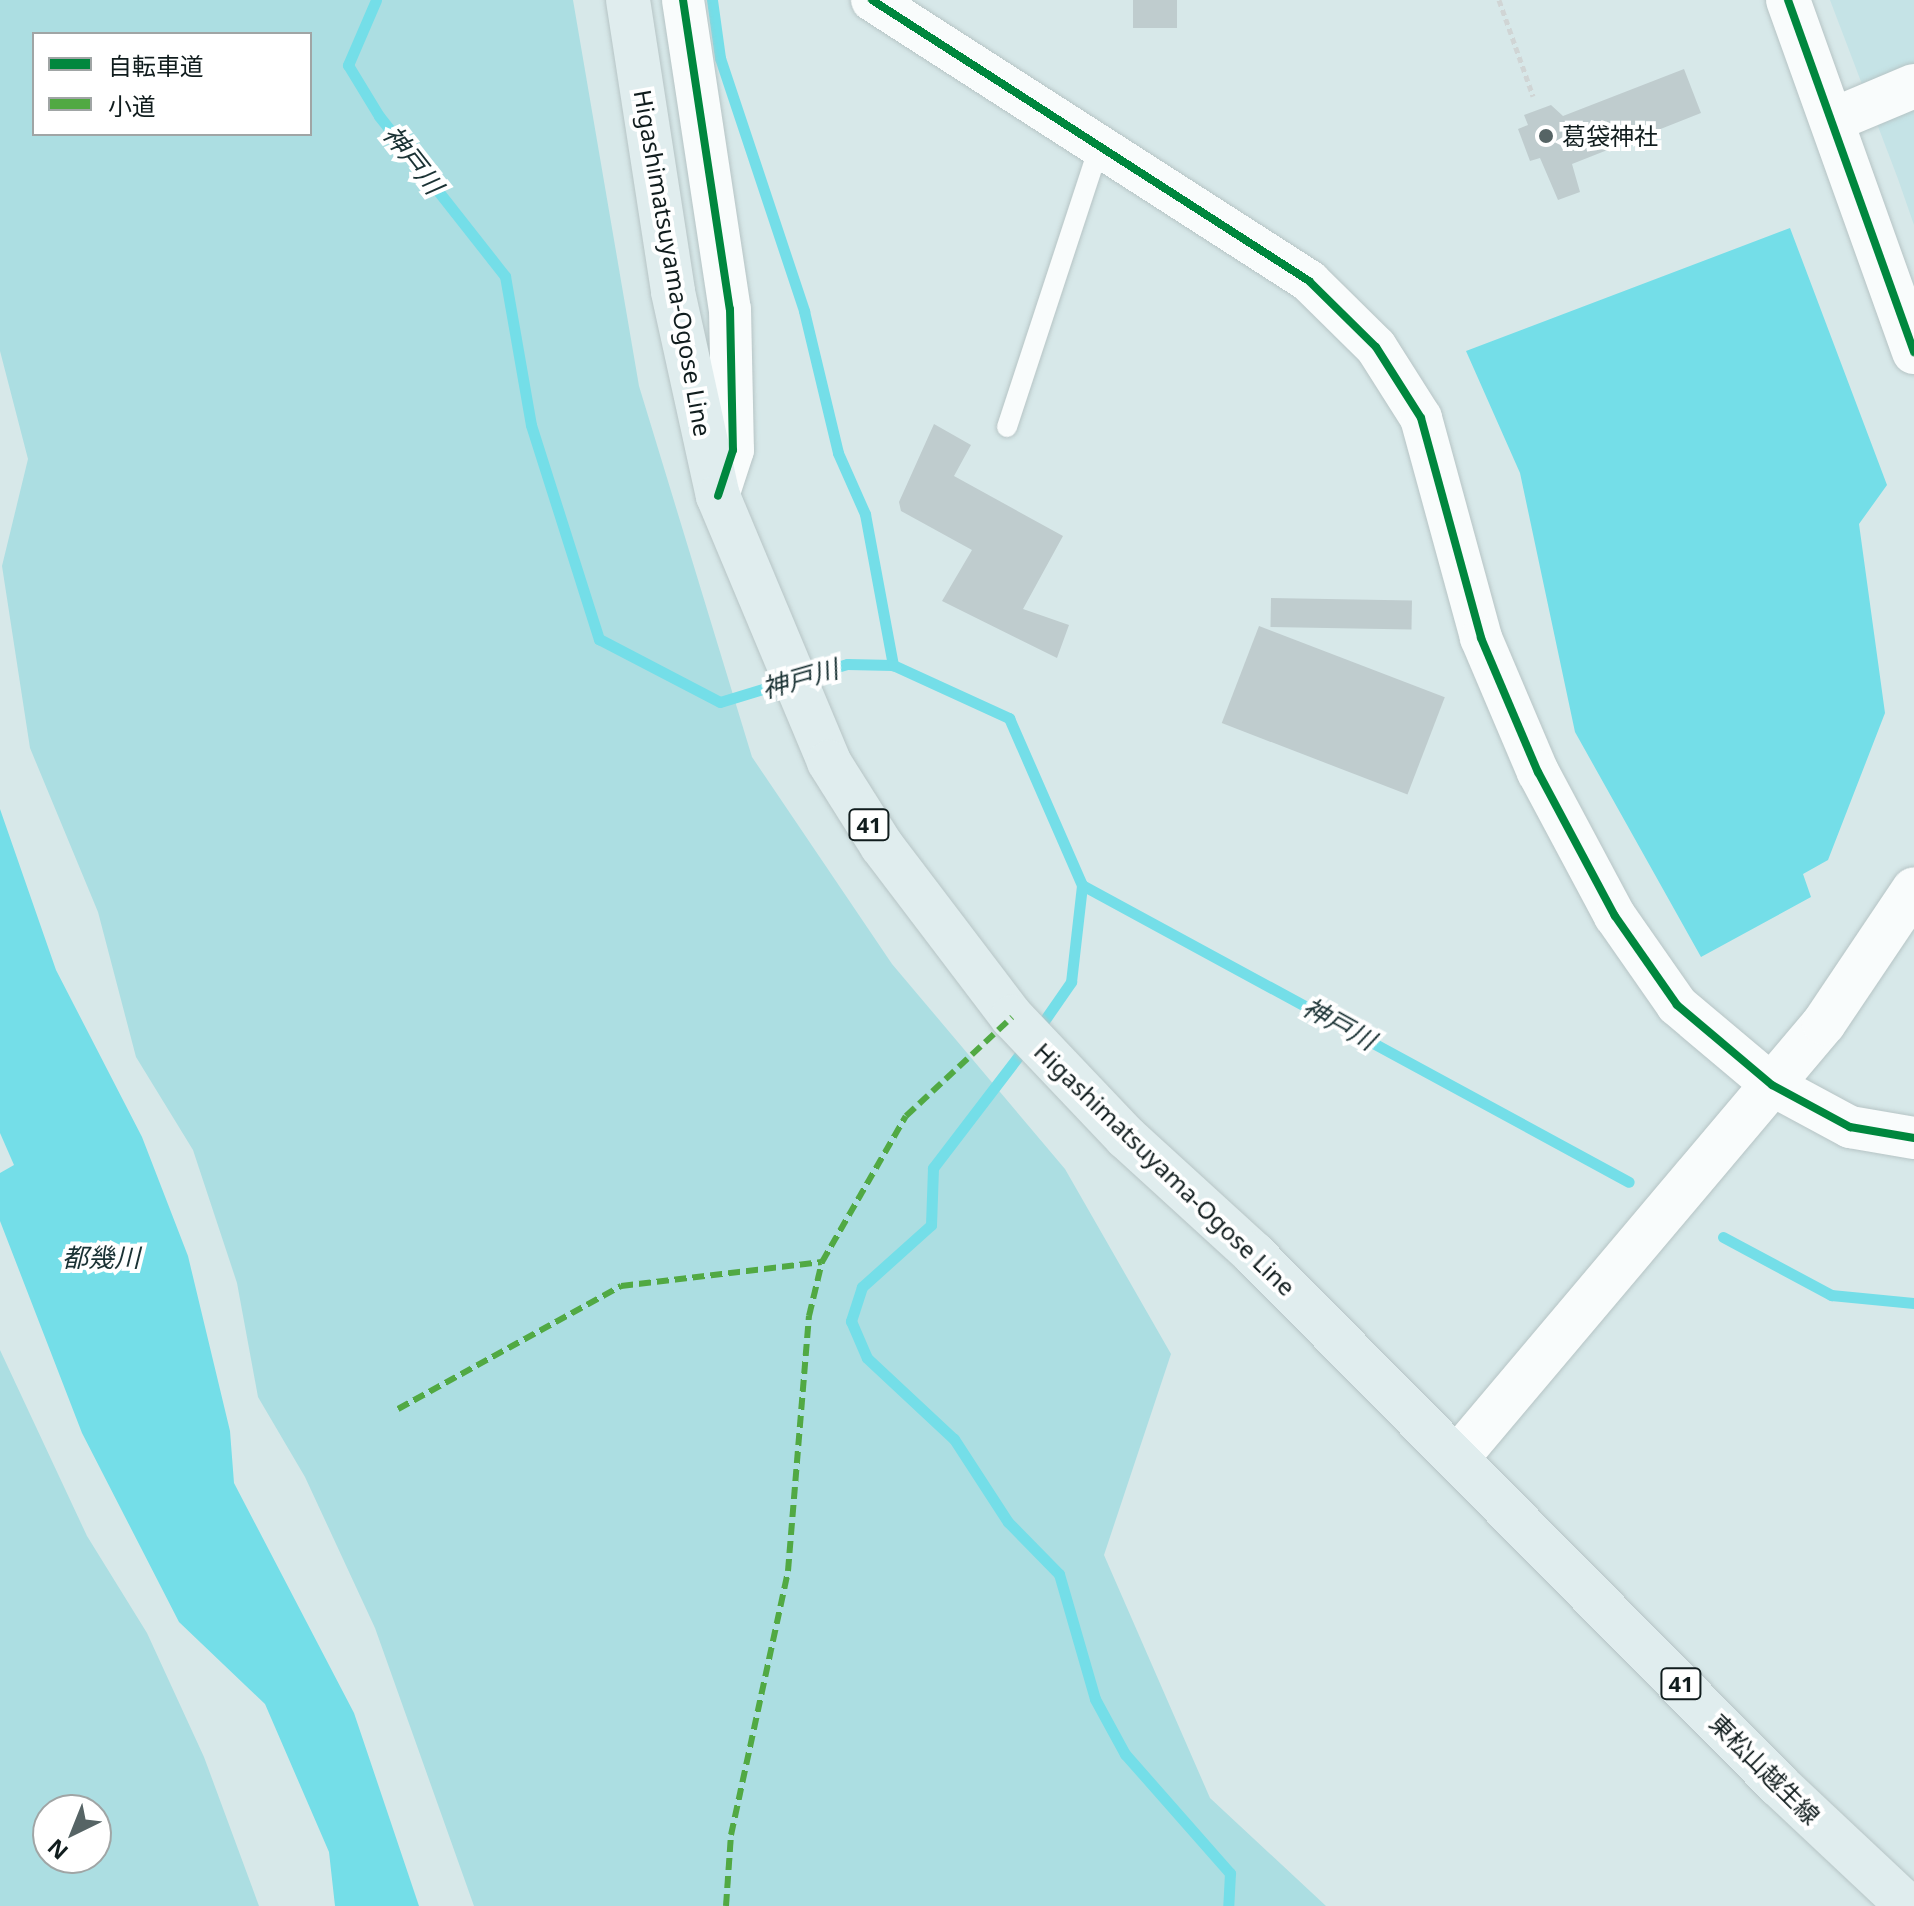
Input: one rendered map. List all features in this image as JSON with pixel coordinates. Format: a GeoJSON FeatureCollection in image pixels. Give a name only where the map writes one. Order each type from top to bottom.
{"type":"FeatureCollection","features":[{"type":"Feature","properties":{"kind":"main road","name":"Higashimatsuyama-Ogose Line"},"geometry":{"type":"LineString","coordinates":[[628,0],[675,307],[718,496],[829,762],[938,929],[1126,1137],[1457,1458]]}},
{"type":"Feature","properties":{"kind":"main road","name":"東松山越生線"},"geometry":{"type":"LineString","coordinates":[[1457,1458],[1908,1906]]}},
{"type":"Feature","properties":{"kind":"street"},"geometry":{"type":"LineString","coordinates":[[683,0],[730,309],[733,450],[718,496]]}},
{"type":"Feature","properties":{"kind":"street"},"geometry":{"type":"LineString","coordinates":[[872,0],[1098,150],[1309,281],[1376,347],[1421,418],[1481,638],[1559,811],[1615,916],[1677,1005],[1772,1085],[1850,1127],[1914,1138]]}},
{"type":"Feature","properties":{"kind":"street"},"geometry":{"type":"LineString","coordinates":[[1788,0],[1914,352]]}},
{"type":"Feature","properties":{"kind":"street"},"geometry":{"type":"LineString","coordinates":[[1833,120],[1914,86]]}},
{"type":"Feature","properties":{"kind":"street"},"geometry":{"type":"LineString","coordinates":[[1457,1458],[1772,1085],[1857,979],[1914,889]]}},
{"type":"Feature","properties":{"kind":"lane"},"geometry":{"type":"LineString","coordinates":[[1007,427],[1098,150]]}},
{"type":"Feature","properties":{"kind":"path"},"geometry":{"type":"LineString","coordinates":[[1499,0],[1533,96]]}},
{"type":"Feature","properties":{"kind":"shaded area"},"geometry":{"type":"Polygon","coordinates":[[[0,0],[573,0],[639,386],[752,757],[892,964],[1065,1169],[1171,1354],[1104,1555],[1210,1798],[1326,1906],[474,1906],[375,1628],[305,1477],[258,1397],[237,1283],[193,1150],[136,1057],[98,912],[30,748],[2,566],[28,459],[0,351],[0,0]]]}},
{"type":"Feature","properties":{"kind":"shaded area"},"geometry":{"type":"Polygon","coordinates":[[[1830,0],[1914,0],[1914,225],[1898,179],[1830,0]]]}},
{"type":"Feature","properties":{"kind":"shaded area"},"geometry":{"type":"Polygon","coordinates":[[[0,1350],[87,1536],[147,1633],[204,1757],[259,1906],[0,1906],[0,1350]]]}},
{"type":"Feature","properties":{"kind":"water"},"geometry":{"type":"Polygon","coordinates":[[[1790,228],[1887,485],[1859,524],[1885,713],[1828,860],[1803,874],[1811,897],[1701,957],[1575,732],[1520,473],[1466,351],[1790,228]]]}},
{"type":"Feature","properties":{"kind":"water","name":"都幾川"},"geometry":{"type":"Polygon","coordinates":[[[0,809],[56,970],[142,1137],[188,1256],[230,1431],[234,1483],[354,1713],[419,1906],[335,1906],[329,1852],[265,1704],[179,1622],[82,1433],[0,1221],[0,1173],[14,1165],[0,1133],[0,809]]]}},
{"type":"Feature","properties":{"kind":"building"},"geometry":{"type":"Polygon","coordinates":[[[1133,0],[1177,0],[1177,28],[1133,28],[1133,0]]]}},
{"type":"Feature","properties":{"kind":"building"},"geometry":{"type":"Polygon","coordinates":[[[1684,69],[1701,113],[1572,164],[1580,192],[1558,200],[1540,158],[1530,161],[1518,129],[1528,125],[1524,115],[1551,105],[1563,116],[1684,69]]]}},
{"type":"Feature","properties":{"kind":"building"},"geometry":{"type":"Polygon","coordinates":[[[934,424],[971,445],[954,476],[1063,536],[1023,609],[1069,625],[1057,658],[942,601],[972,550],[901,511],[899,502],[934,424]]]}},
{"type":"Feature","properties":{"kind":"building"},"geometry":{"type":"Polygon","coordinates":[[[1271,598],[1412,600],[1411,629],[1270,627],[1271,598]]]}},
{"type":"Feature","properties":{"kind":"building"},"geometry":{"type":"Polygon","coordinates":[[[1259,626],[1445,697],[1408,794],[1222,723],[1259,626]]]}},
{"type":"Feature","properties":{"kind":"waterway","name":"神戸川"},"geometry":{"type":"LineString","coordinates":[[376,0],[348,65],[379,116],[505,276],[531,425],[599,639],[720,702],[786,682]]}},
{"type":"Feature","properties":{"kind":"waterway"},"geometry":{"type":"LineString","coordinates":[[712,0],[720,58],[804,311],[838,453],[865,514],[893,665]]}},
{"type":"Feature","properties":{"kind":"waterway","name":"神戸川"},"geometry":{"type":"LineString","coordinates":[[803,677],[847,664],[893,665],[1009,718],[1082,885],[1629,1182]]}},
{"type":"Feature","properties":{"kind":"waterway"},"geometry":{"type":"LineString","coordinates":[[1037,1031],[1071,982],[1082,885]]}},
{"type":"Feature","properties":{"kind":"waterway"},"geometry":{"type":"LineString","coordinates":[[1027,1045],[933,1168],[931,1225],[862,1287],[851,1321],[867,1358],[954,1439],[1008,1522],[1059,1574],[1095,1699],[1125,1754],[1230,1873],[1228,1906]]}},
{"type":"Feature","properties":{"kind":"waterway","name":"神戸川"},"geometry":{"type":"LineString","coordinates":[[1723,1237],[1831,1295],[1914,1303]]}},
{"type":"Feature","properties":{"kind":"marked path"},"geometry":{"type":"LineString","coordinates":[[726,1906],[731,1835],[788,1571],[809,1316],[822,1262],[906,1116],[1012,1017]]}},
{"type":"Feature","properties":{"kind":"marked path"},"geometry":{"type":"LineString","coordinates":[[398,1409],[621,1286],[822,1262]]}},
{"type":"Feature","properties":{"kind":"cycle path"},"geometry":{"type":"LineString","coordinates":[[683,0],[730,309],[733,450],[718,496]]}},
{"type":"Feature","properties":{"kind":"cycle path"},"geometry":{"type":"LineString","coordinates":[[872,0],[1309,281],[1376,347],[1421,418],[1481,638],[1538,772],[1615,916],[1677,1005],[1772,1085],[1850,1127],[1914,1138]]}},
{"type":"Feature","properties":{"kind":"cycle path"},"geometry":{"type":"LineString","coordinates":[[1788,0],[1914,352]]}},
{"type":"Feature","properties":{"kind":"place","name":"葛袋神社"},"geometry":{"type":"Point","coordinates":[1546,136]}}]}
